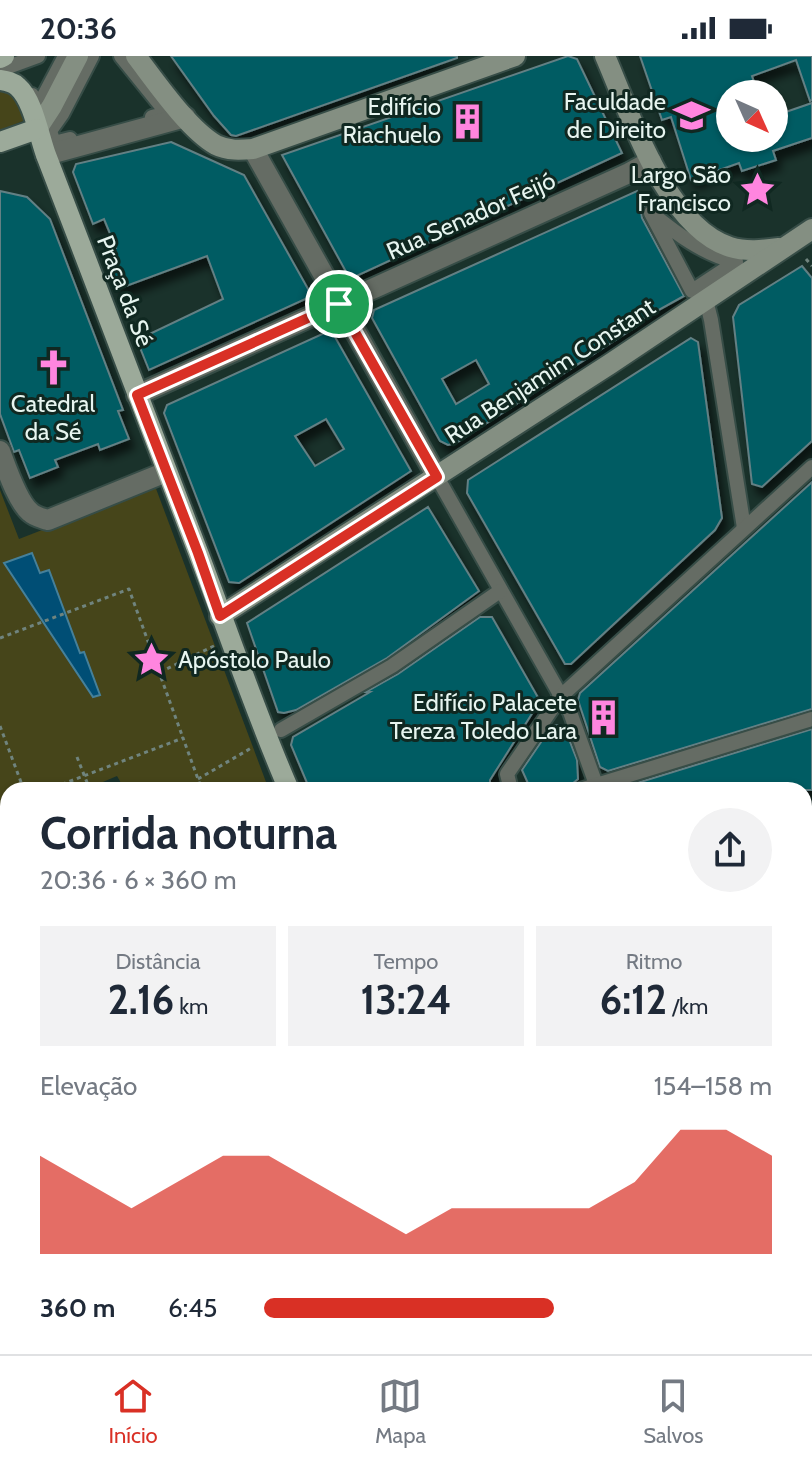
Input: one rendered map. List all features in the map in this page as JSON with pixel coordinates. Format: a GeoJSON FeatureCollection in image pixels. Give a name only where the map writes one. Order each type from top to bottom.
{"type":"FeatureCollection","features":[{"type":"Feature","properties":{"kind":"main road"},"geometry":{"type":"LineString","coordinates":[[0,142],[37,129],[78,56]]}},
{"type":"Feature","properties":{"kind":"main road"},"geometry":{"type":"LineString","coordinates":[[136,56],[185,117],[216,145],[238,151],[253,149],[515,56]]}},
{"type":"Feature","properties":{"kind":"main road"},"geometry":{"type":"LineString","coordinates":[[605,56],[651,161],[680,209],[708,237],[735,249],[759,251],[783,248]]}},
{"type":"Feature","properties":{"kind":"main road","name":"Praça da Sé"},"geometry":{"type":"LineString","coordinates":[[0,80],[17,85],[28,102],[220,616],[286,782]]}},
{"type":"Feature","properties":{"kind":"main road"},"geometry":{"type":"LineString","coordinates":[[706,300],[812,229]]}},
{"type":"Feature","properties":{"kind":"main road","name":"Rua Benjamim Constant"},"geometry":{"type":"LineString","coordinates":[[220,616],[706,300]]}},
{"type":"Feature","properties":{"kind":"street"},"geometry":{"type":"LineString","coordinates":[[0,71],[38,56]]}},
{"type":"Feature","properties":{"kind":"street"},"geometry":{"type":"LineString","coordinates":[[0,71],[21,80],[38,107],[65,56]]}},
{"type":"Feature","properties":{"kind":"street"},"geometry":{"type":"LineString","coordinates":[[92,56],[50,131],[54,143],[167,113],[121,56]]}},
{"type":"Feature","properties":{"kind":"street"},"geometry":{"type":"LineString","coordinates":[[46,155],[185,117]]}},
{"type":"Feature","properties":{"kind":"street"},"geometry":{"type":"LineString","coordinates":[[253,149],[570,712],[596,782]]}},
{"type":"Feature","properties":{"kind":"street","name":"Rua Senador Feijó"},"geometry":{"type":"LineString","coordinates":[[137,395],[651,161]]}},
{"type":"Feature","properties":{"kind":"street"},"geometry":{"type":"LineString","coordinates":[[651,213],[690,243],[736,262],[692,291],[651,213]]}},
{"type":"Feature","properties":{"kind":"street"},"geometry":{"type":"LineString","coordinates":[[706,300],[744,528]]}},
{"type":"Feature","properties":{"kind":"street"},"geometry":{"type":"LineString","coordinates":[[0,451],[28,511],[48,520],[166,472]]}},
{"type":"Feature","properties":{"kind":"street"},"geometry":{"type":"LineString","coordinates":[[509,782],[507,774],[560,697],[812,467]]}},
{"type":"Feature","properties":{"kind":"street"},"geometry":{"type":"LineString","coordinates":[[281,730],[392,666],[500,591]]}},
{"type":"Feature","properties":{"kind":"street"},"geometry":{"type":"LineString","coordinates":[[617,782],[812,719]]}},
{"type":"Feature","properties":{"kind":"path"},"geometry":{"type":"LineString","coordinates":[[806,259],[812,266]]}},
{"type":"Feature","properties":{"kind":"path"},"geometry":{"type":"LineString","coordinates":[[0,638],[129,589],[199,782]]}},
{"type":"Feature","properties":{"kind":"path"},"geometry":{"type":"LineString","coordinates":[[160,672],[219,644]]}},
{"type":"Feature","properties":{"kind":"path"},"geometry":{"type":"LineString","coordinates":[[0,726],[21,782]]}},
{"type":"Feature","properties":{"kind":"path"},"geometry":{"type":"LineString","coordinates":[[68,782],[183,738]]}},
{"type":"Feature","properties":{"kind":"path"},"geometry":{"type":"LineString","coordinates":[[198,779],[259,744]]}},
{"type":"Feature","properties":{"kind":"path"},"geometry":{"type":"LineString","coordinates":[[77,757],[87,782]]}},
{"type":"Feature","properties":{"kind":"shaded area"},"geometry":{"type":"Polygon","coordinates":[[[0,88],[14,94],[26,120],[0,130],[0,88]]]}},
{"type":"Feature","properties":{"kind":"shaded area"},"geometry":{"type":"Polygon","coordinates":[[[155,486],[266,782],[120,782],[117,776],[103,782],[0,782],[0,490],[19,539],[155,486]]]}},
{"type":"Feature","properties":{"kind":"water"},"geometry":{"type":"Polygon","coordinates":[[[32,553],[40,573],[49,570],[80,653],[84,652],[100,695],[93,697],[4,563],[32,553]]]}},
{"type":"Feature","properties":{"kind":"building"},"geometry":{"type":"Polygon","coordinates":[[[171,56],[457,58],[236,136],[231,135],[214,116],[171,56]]]}},
{"type":"Feature","properties":{"kind":"building"},"geometry":{"type":"Polygon","coordinates":[[[568,56],[577,59],[622,153],[350,279],[282,155],[568,56]]]}},
{"type":"Feature","properties":{"kind":"building"},"geometry":{"type":"Polygon","coordinates":[[[640,56],[812,56],[810,101],[796,60],[752,76],[753,80],[716,80],[716,152],[773,152],[776,160],[742,171],[739,163],[691,180],[671,117],[662,120],[640,56]]]}},
{"type":"Feature","properties":{"kind":"building"},"geometry":{"type":"Polygon","coordinates":[[[812,103],[812,138],[788,146],[788,111],[812,103]]]}},
{"type":"Feature","properties":{"kind":"building"},"geometry":{"type":"Polygon","coordinates":[[[171,142],[244,175],[312,296],[149,370],[137,340],[223,299],[207,256],[118,289],[104,252],[116,248],[104,219],[93,224],[73,172],[76,164],[171,142]]]}},
{"type":"Feature","properties":{"kind":"building","name":"Catedral da Sé"},"geometry":{"type":"Polygon","coordinates":[[[0,191],[27,197],[50,219],[123,410],[118,411],[129,439],[100,450],[98,444],[55,460],[58,467],[30,478],[19,450],[14,452],[0,414],[0,191]]]}},
{"type":"Feature","properties":{"kind":"building"},"geometry":{"type":"Polygon","coordinates":[[[637,191],[644,206],[642,218],[684,296],[635,323],[637,326],[456,443],[448,445],[440,441],[372,318],[374,310],[637,191]],[[476,360],[442,379],[456,404],[489,384],[476,360]]]}},
{"type":"Feature","properties":{"kind":"building"},"geometry":{"type":"Polygon","coordinates":[[[802,266],[812,278],[812,441],[762,487],[752,484],[733,317],[739,305],[802,266]]]}},
{"type":"Feature","properties":{"kind":"building"},"geometry":{"type":"Polygon","coordinates":[[[331,330],[411,471],[239,583],[229,582],[164,413],[167,405],[331,330]],[[326,419],[295,436],[315,466],[344,449],[326,419]]]}},
{"type":"Feature","properties":{"kind":"building"},"geometry":{"type":"Polygon","coordinates":[[[691,338],[698,342],[722,518],[715,530],[571,664],[565,664],[467,493],[468,480],[691,338]]]}},
{"type":"Feature","properties":{"kind":"building"},"geometry":{"type":"Polygon","coordinates":[[[812,482],[812,709],[608,771],[600,767],[578,700],[580,693],[812,482]]]}},
{"type":"Feature","properties":{"kind":"building"},"geometry":{"type":"Polygon","coordinates":[[[428,507],[479,591],[387,658],[296,710],[278,712],[247,623],[428,507]]]}},
{"type":"Feature","properties":{"kind":"building"},"geometry":{"type":"Polygon","coordinates":[[[480,617],[492,617],[540,701],[490,782],[307,782],[291,745],[293,737],[398,674],[480,617]]]}},
{"type":"Feature","properties":{"kind":"building"},"geometry":{"type":"Polygon","coordinates":[[[552,726],[565,729],[577,760],[578,779],[574,782],[527,782],[522,770],[552,726]]]}},
{"type":"Feature","properties":{"kind":"building"},"geometry":{"type":"Polygon","coordinates":[[[812,729],[812,782],[640,782],[812,729]]]}},
{"type":"Feature","properties":{"kind":"place","name":"Faculdade de Direito"},"geometry":{"type":"Point","coordinates":[692,116]}},
{"type":"Feature","properties":{"kind":"place","name":"Edifício Riachuelo"},"geometry":{"type":"Point","coordinates":[467,121]}},
{"type":"Feature","properties":{"kind":"place","name":"Largo São Francisco"},"geometry":{"type":"Point","coordinates":[757,189]}},
{"type":"Feature","properties":{"kind":"place","name":"Catedral da Sé"},"geometry":{"type":"Point","coordinates":[53,367]}},
{"type":"Feature","properties":{"kind":"place","name":"Apóstolo Paulo"},"geometry":{"type":"Point","coordinates":[152,660]}},
{"type":"Feature","properties":{"kind":"place","name":"Edifício Palacete Tereza Toledo Lara"},"geometry":{"type":"Point","coordinates":[603,717]}},
{"type":"Feature","properties":{"kind":"route"},"geometry":{"type":"LineString","coordinates":[[339,304],[437,477],[220,616],[137,395],[339,304]]}}]}
